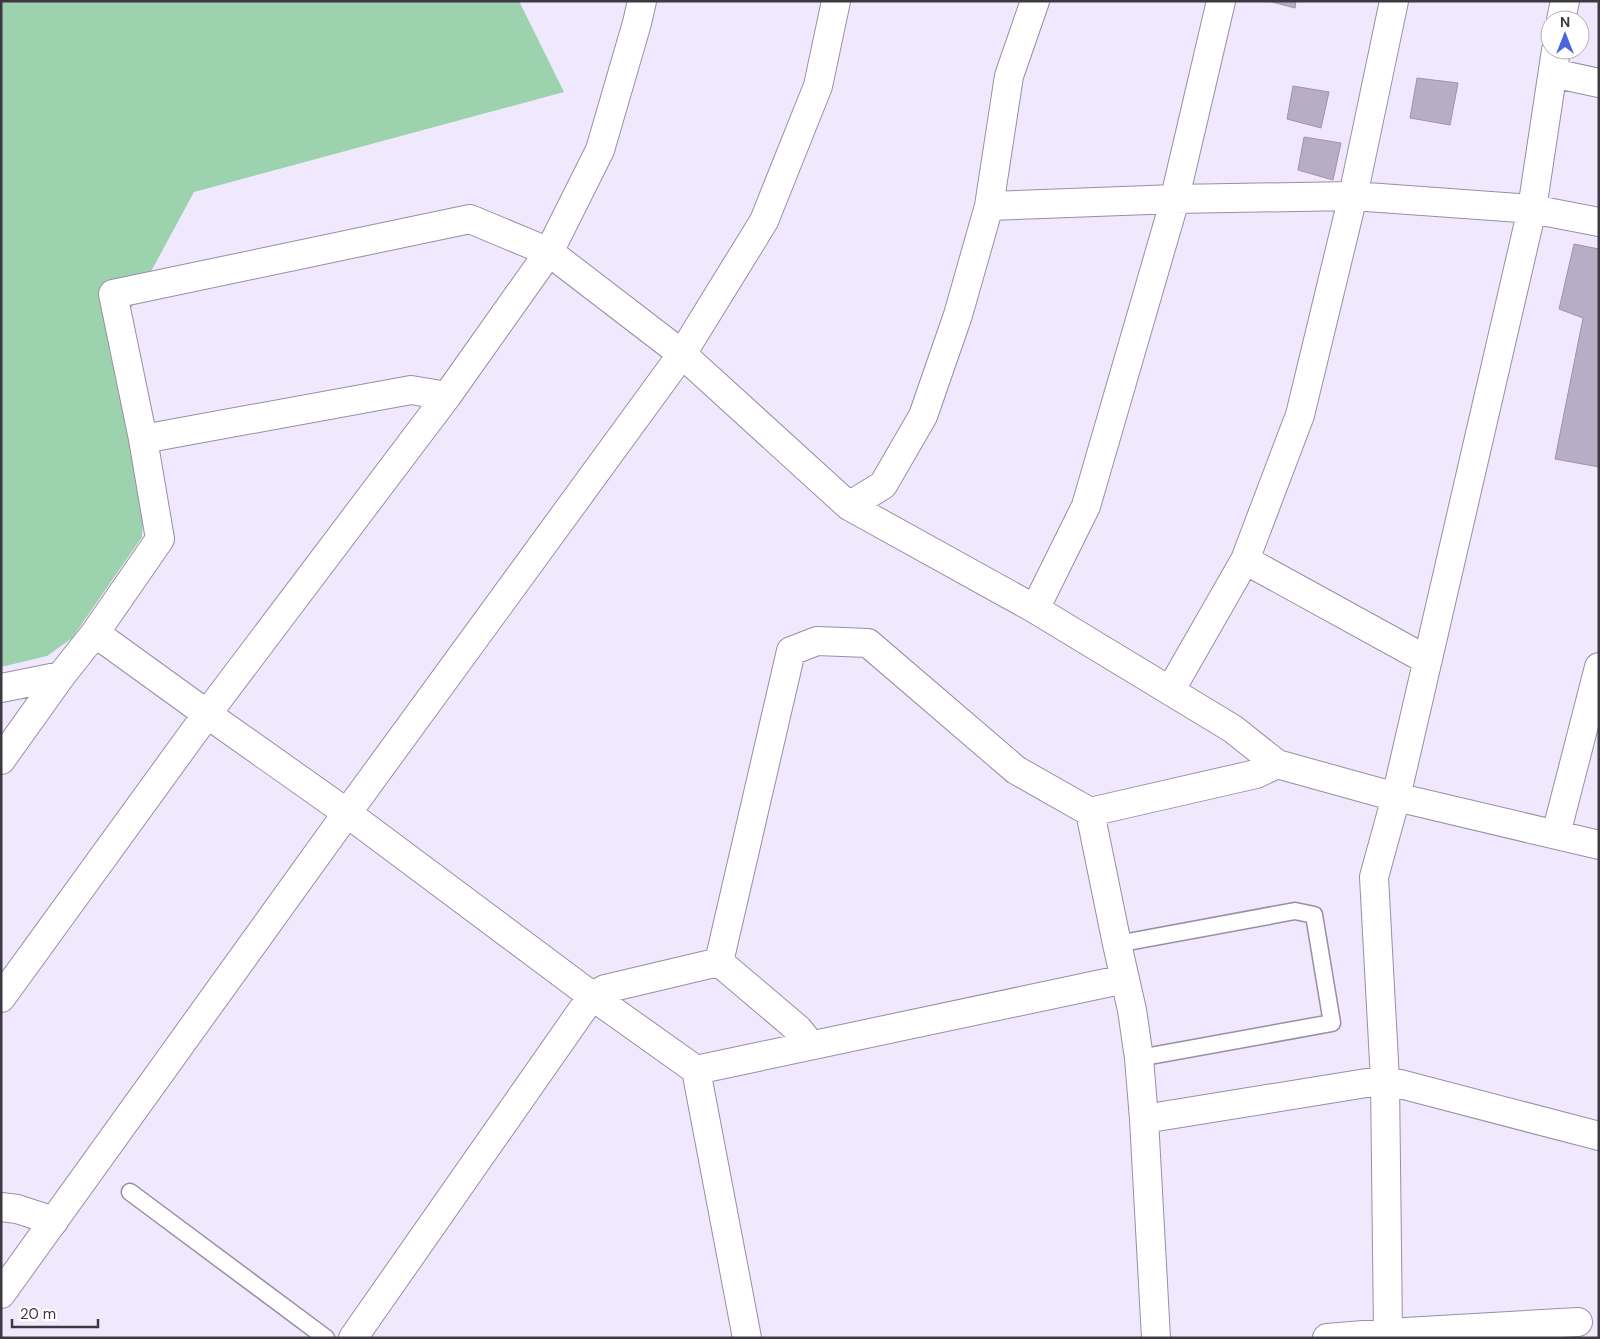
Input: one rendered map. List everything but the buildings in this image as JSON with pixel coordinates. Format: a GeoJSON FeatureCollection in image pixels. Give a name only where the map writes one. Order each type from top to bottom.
{"type":"FeatureCollection","features":[{"type":"Feature","properties":{"kind":"street"},"geometry":{"type":"LineString","coordinates":[[1,998],[207,714],[447,396],[549,252],[600,150],[642,1]]}},
{"type":"Feature","properties":{"kind":"street"},"geometry":{"type":"LineString","coordinates":[[1,1294],[347,813],[682,354],[764,221],[818,86],[836,1]]}},
{"type":"Feature","properties":{"kind":"street"},"geometry":{"type":"LineString","coordinates":[[849,506],[883,485],[923,416],[958,315],[989,206],[1009,76],[1035,1]]}},
{"type":"Feature","properties":{"kind":"street"},"geometry":{"type":"LineString","coordinates":[[1035,609],[1086,506],[1175,199],[1221,1]]}},
{"type":"Feature","properties":{"kind":"street"},"geometry":{"type":"LineString","coordinates":[[1170,691],[1245,560],[1300,415],[1353,196],[1394,1]]}},
{"type":"Feature","properties":{"kind":"street"},"geometry":{"type":"LineString","coordinates":[[1388,1333],[1385,1080],[1374,877],[1396,797],[1532,209],[1554,61],[1599,82]]}},
{"type":"Feature","properties":{"kind":"street"},"geometry":{"type":"LineString","coordinates":[[989,206],[1175,199],[1353,196],[1532,209],[1599,222]]}},
{"type":"Feature","properties":{"kind":"street"},"geometry":{"type":"LineString","coordinates":[[1,760],[61,676],[95,633],[160,539],[143,439],[113,294],[470,219],[549,252],[682,354],[849,506],[1035,609],[1233,729],[1278,764],[1396,797],[1599,845]]}},
{"type":"Feature","properties":{"kind":"street"},"geometry":{"type":"LineString","coordinates":[[143,439],[411,390],[447,396]]}},
{"type":"Feature","properties":{"kind":"street"},"geometry":{"type":"LineString","coordinates":[[1245,560],[1428,660]]}},
{"type":"Feature","properties":{"kind":"street"},"geometry":{"type":"LineString","coordinates":[[95,633],[347,813],[592,996],[696,1070],[747,1338]]}},
{"type":"Feature","properties":{"kind":"street"},"geometry":{"type":"LineString","coordinates":[[719,962],[791,651],[816,640],[868,643],[1016,770],[1090,812],[1256,774],[1278,764]]}},
{"type":"Feature","properties":{"kind":"street"},"geometry":{"type":"LineString","coordinates":[[1556,834],[1598,670]]}},
{"type":"Feature","properties":{"kind":"street"},"geometry":{"type":"LineString","coordinates":[[1,688],[61,676]]}},
{"type":"Feature","properties":{"kind":"street"},"geometry":{"type":"LineString","coordinates":[[1090,812],[1116,944],[1132,1010],[1139,1058],[1156,1338]]}},
{"type":"Feature","properties":{"kind":"street"},"geometry":{"type":"LineString","coordinates":[[353,1338],[592,996],[605,989],[719,962]]}},
{"type":"Feature","properties":{"kind":"street"},"geometry":{"type":"LineString","coordinates":[[719,962],[798,1028],[811,1045]]}},
{"type":"Feature","properties":{"kind":"street"},"geometry":{"type":"LineString","coordinates":[[696,1070],[1125,979]]}},
{"type":"Feature","properties":{"kind":"street"},"geometry":{"type":"LineString","coordinates":[[1144,1119],[1385,1080],[1599,1136]]}},
{"type":"Feature","properties":{"kind":"street"},"geometry":{"type":"LineString","coordinates":[[1,1207],[17,1209],[54,1221]]}},
{"type":"Feature","properties":{"kind":"street"},"geometry":{"type":"LineString","coordinates":[[1327,1338],[1578,1322]]}},
{"type":"Feature","properties":{"kind":"lane"},"geometry":{"type":"LineString","coordinates":[[1116,944],[1295,911],[1314,915],[1332,1023],[1139,1058]]}},
{"type":"Feature","properties":{"kind":"lane"},"geometry":{"type":"LineString","coordinates":[[130,1192],[326,1338]]}},
{"type":"Feature","properties":{"kind":"green space"},"geometry":{"type":"Polygon","coordinates":[[[1,1],[519,1],[564,92],[194,192],[109,349],[144,501],[142,537],[72,638],[47,656],[1,667],[1,1]]]}}]}
